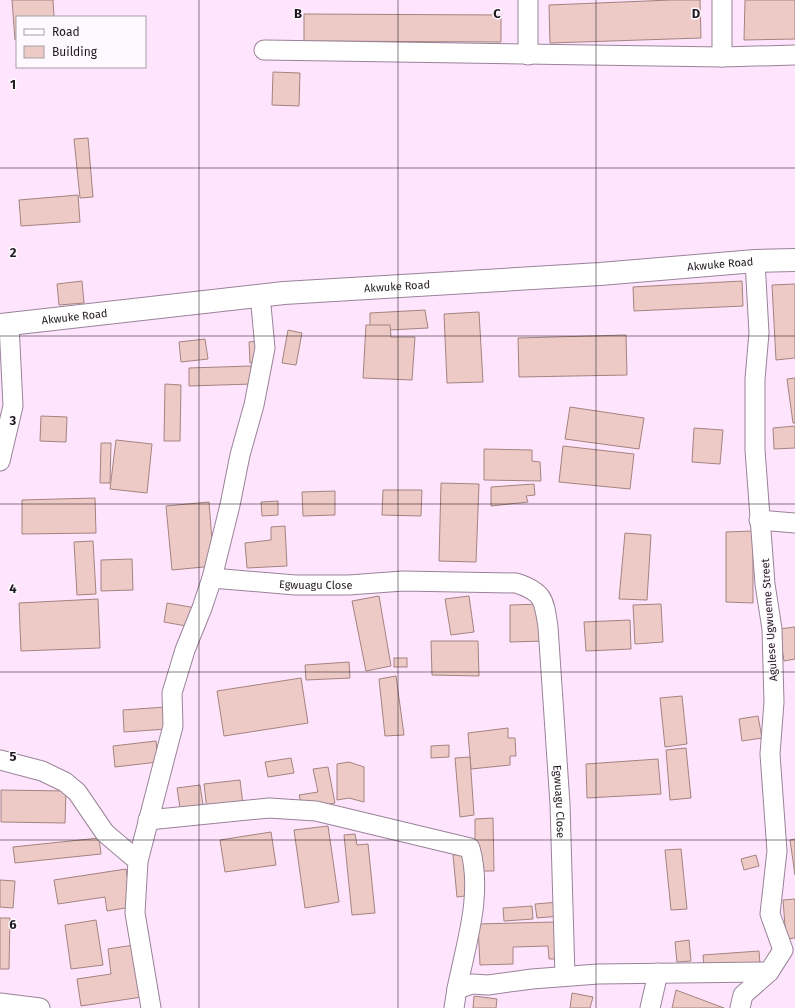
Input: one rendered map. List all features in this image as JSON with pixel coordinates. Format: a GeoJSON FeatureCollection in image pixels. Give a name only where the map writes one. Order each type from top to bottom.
{"type":"FeatureCollection","features":[{"type":"Feature","properties":{"kind":"main road","name":"Akwuke Road"},"geometry":{"type":"LineString","coordinates":[[4,324],[260,295],[600,274],[755,261],[795,260]]}},
{"type":"Feature","properties":{"kind":"street"},"geometry":{"type":"LineString","coordinates":[[528,0],[528,55]]}},
{"type":"Feature","properties":{"kind":"street"},"geometry":{"type":"LineString","coordinates":[[722,0],[722,57]]}},
{"type":"Feature","properties":{"kind":"street"},"geometry":{"type":"LineString","coordinates":[[264,50],[722,57],[795,55]]}},
{"type":"Feature","properties":{"kind":"street","name":"Agulese Ugwueme Street"},"geometry":{"type":"LineString","coordinates":[[740,1008],[743,995],[769,972],[789,948],[770,914],[777,851],[770,754],[774,702],[772,629],[765,584],[764,553],[759,520],[755,450],[755,379],[759,333],[755,261]]}},
{"type":"Feature","properties":{"kind":"street"},"geometry":{"type":"LineString","coordinates":[[151,1008],[135,913],[138,861],[173,726],[172,693],[185,650],[212,578],[230,505],[240,455],[254,405],[265,348],[260,295]]}},
{"type":"Feature","properties":{"kind":"street"},"geometry":{"type":"LineString","coordinates":[[0,461],[13,406],[4,324]]}},
{"type":"Feature","properties":{"kind":"street"},"geometry":{"type":"LineString","coordinates":[[759,520],[795,523]]}},
{"type":"Feature","properties":{"kind":"street","name":"Egwuagu Close"},"geometry":{"type":"LineString","coordinates":[[212,578],[295,584],[349,585],[398,581],[516,582],[528,587],[537,594],[544,603],[548,627],[560,804],[565,976]]}},
{"type":"Feature","properties":{"kind":"street"},"geometry":{"type":"LineString","coordinates":[[0,760],[42,771],[65,782],[77,792],[105,833],[138,861]]}},
{"type":"Feature","properties":{"kind":"street"},"geometry":{"type":"LineString","coordinates":[[148,820],[269,808],[316,811],[470,848],[473,860],[475,899],[456,989],[454,1008]]}},
{"type":"Feature","properties":{"kind":"street"},"geometry":{"type":"LineString","coordinates":[[456,989],[472,984],[488,985],[565,976],[769,972]]}},
{"type":"Feature","properties":{"kind":"street"},"geometry":{"type":"LineString","coordinates":[[650,1008],[658,973]]}},
{"type":"Feature","properties":{"kind":"street"},"geometry":{"type":"LineString","coordinates":[[0,1003],[40,1008]]}},
{"type":"Feature","properties":{"kind":"building"},"geometry":{"type":"Polygon","coordinates":[[[12,0],[53,0],[54,16],[16,16],[15,40],[12,0]]]}},
{"type":"Feature","properties":{"kind":"building"},"geometry":{"type":"Polygon","coordinates":[[[700,0],[701,38],[550,43],[549,5],[700,0]]]}},
{"type":"Feature","properties":{"kind":"building"},"geometry":{"type":"Polygon","coordinates":[[[745,0],[795,0],[795,39],[744,40],[745,0]]]}},
{"type":"Feature","properties":{"kind":"building"},"geometry":{"type":"Polygon","coordinates":[[[304,14],[501,15],[501,42],[304,41],[304,14]]]}},
{"type":"Feature","properties":{"kind":"building"},"geometry":{"type":"Polygon","coordinates":[[[273,72],[300,73],[299,106],[272,105],[273,72]]]}},
{"type":"Feature","properties":{"kind":"building"},"geometry":{"type":"Polygon","coordinates":[[[88,138],[93,197],[80,198],[74,139],[88,138]]]}},
{"type":"Feature","properties":{"kind":"building"},"geometry":{"type":"Polygon","coordinates":[[[78,195],[80,222],[21,226],[19,200],[78,195]]]}},
{"type":"Feature","properties":{"kind":"building"},"geometry":{"type":"Polygon","coordinates":[[[82,281],[84,303],[59,305],[57,284],[82,281]]]}},
{"type":"Feature","properties":{"kind":"building"},"geometry":{"type":"Polygon","coordinates":[[[742,281],[743,306],[634,311],[633,287],[742,281]]]}},
{"type":"Feature","properties":{"kind":"building"},"geometry":{"type":"Polygon","coordinates":[[[795,284],[795,358],[776,360],[772,285],[795,284]]]}},
{"type":"Feature","properties":{"kind":"building"},"geometry":{"type":"Polygon","coordinates":[[[425,310],[428,328],[370,331],[370,313],[425,310]]]}},
{"type":"Feature","properties":{"kind":"building"},"geometry":{"type":"Polygon","coordinates":[[[479,312],[483,382],[447,383],[444,314],[479,312]]]}},
{"type":"Feature","properties":{"kind":"building"},"geometry":{"type":"Polygon","coordinates":[[[366,325],[390,325],[391,337],[415,337],[412,380],[363,378],[366,325]]]}},
{"type":"Feature","properties":{"kind":"building"},"geometry":{"type":"Polygon","coordinates":[[[288,330],[302,333],[296,365],[282,363],[288,330]]]}},
{"type":"Feature","properties":{"kind":"building"},"geometry":{"type":"Polygon","coordinates":[[[626,335],[627,375],[519,377],[518,338],[626,335]]]}},
{"type":"Feature","properties":{"kind":"building"},"geometry":{"type":"Polygon","coordinates":[[[205,339],[208,359],[181,362],[179,342],[205,339]]]}},
{"type":"Feature","properties":{"kind":"building"},"geometry":{"type":"Polygon","coordinates":[[[259,341],[260,363],[250,363],[249,342],[259,341]]]}},
{"type":"Feature","properties":{"kind":"building"},"geometry":{"type":"Polygon","coordinates":[[[251,366],[252,384],[189,386],[189,368],[251,366]]]}},
{"type":"Feature","properties":{"kind":"building"},"geometry":{"type":"Polygon","coordinates":[[[795,378],[795,423],[793,423],[787,379],[795,378]]]}},
{"type":"Feature","properties":{"kind":"building"},"geometry":{"type":"Polygon","coordinates":[[[165,384],[181,385],[180,441],[164,441],[165,384]]]}},
{"type":"Feature","properties":{"kind":"building"},"geometry":{"type":"Polygon","coordinates":[[[570,407],[644,418],[639,449],[565,439],[570,407]]]}},
{"type":"Feature","properties":{"kind":"building"},"geometry":{"type":"Polygon","coordinates":[[[41,416],[67,417],[66,442],[40,441],[41,416]]]}},
{"type":"Feature","properties":{"kind":"building"},"geometry":{"type":"Polygon","coordinates":[[[795,426],[795,448],[774,449],[773,428],[795,426]]]}},
{"type":"Feature","properties":{"kind":"building"},"geometry":{"type":"Polygon","coordinates":[[[694,428],[723,430],[720,464],[692,462],[694,428]]]}},
{"type":"Feature","properties":{"kind":"building"},"geometry":{"type":"Polygon","coordinates":[[[116,440],[152,444],[147,493],[110,489],[116,440]]]}},
{"type":"Feature","properties":{"kind":"building"},"geometry":{"type":"Polygon","coordinates":[[[101,443],[111,443],[110,483],[100,483],[101,443]]]}},
{"type":"Feature","properties":{"kind":"building"},"geometry":{"type":"Polygon","coordinates":[[[563,446],[634,454],[630,489],[559,482],[563,446]]]}},
{"type":"Feature","properties":{"kind":"building"},"geometry":{"type":"Polygon","coordinates":[[[484,449],[532,450],[532,461],[540,462],[541,481],[484,480],[484,449]]]}},
{"type":"Feature","properties":{"kind":"building"},"geometry":{"type":"Polygon","coordinates":[[[441,483],[479,484],[476,562],[439,561],[441,483]]]}},
{"type":"Feature","properties":{"kind":"building"},"geometry":{"type":"Polygon","coordinates":[[[534,484],[535,495],[526,496],[528,502],[491,506],[491,487],[534,484]]]}},
{"type":"Feature","properties":{"kind":"building"},"geometry":{"type":"Polygon","coordinates":[[[383,490],[422,490],[421,516],[382,515],[383,490]]]}},
{"type":"Feature","properties":{"kind":"building"},"geometry":{"type":"Polygon","coordinates":[[[335,491],[335,515],[303,516],[302,492],[335,491]]]}},
{"type":"Feature","properties":{"kind":"building"},"geometry":{"type":"Polygon","coordinates":[[[95,498],[96,533],[22,534],[22,500],[95,498]]]}},
{"type":"Feature","properties":{"kind":"building"},"geometry":{"type":"Polygon","coordinates":[[[278,501],[278,515],[262,516],[261,502],[278,501]]]}},
{"type":"Feature","properties":{"kind":"building"},"geometry":{"type":"Polygon","coordinates":[[[209,502],[214,566],[172,570],[166,506],[209,502]]]}},
{"type":"Feature","properties":{"kind":"building"},"geometry":{"type":"Polygon","coordinates":[[[285,526],[287,566],[247,568],[245,543],[271,540],[271,527],[285,526]]]}},
{"type":"Feature","properties":{"kind":"building"},"geometry":{"type":"Polygon","coordinates":[[[753,531],[753,603],[726,602],[726,532],[753,531]]]}},
{"type":"Feature","properties":{"kind":"building"},"geometry":{"type":"Polygon","coordinates":[[[625,533],[651,535],[647,600],[619,599],[625,533]]]}},
{"type":"Feature","properties":{"kind":"building"},"geometry":{"type":"Polygon","coordinates":[[[93,541],[96,594],[77,595],[74,542],[93,541]]]}},
{"type":"Feature","properties":{"kind":"building"},"geometry":{"type":"Polygon","coordinates":[[[132,559],[133,590],[101,591],[101,560],[132,559]]]}},
{"type":"Feature","properties":{"kind":"building"},"geometry":{"type":"Polygon","coordinates":[[[379,596],[391,666],[366,671],[352,601],[379,596]]]}},
{"type":"Feature","properties":{"kind":"building"},"geometry":{"type":"Polygon","coordinates":[[[469,596],[474,632],[451,635],[445,599],[469,596]]]}},
{"type":"Feature","properties":{"kind":"building"},"geometry":{"type":"Polygon","coordinates":[[[98,599],[100,648],[21,651],[19,603],[98,599]]]}},
{"type":"Feature","properties":{"kind":"building"},"geometry":{"type":"Polygon","coordinates":[[[167,603],[196,608],[192,627],[164,622],[167,603]]]}},
{"type":"Feature","properties":{"kind":"building"},"geometry":{"type":"Polygon","coordinates":[[[543,604],[544,641],[510,642],[510,605],[543,604]]]}},
{"type":"Feature","properties":{"kind":"building"},"geometry":{"type":"Polygon","coordinates":[[[661,604],[663,642],[635,644],[633,605],[661,604]]]}},
{"type":"Feature","properties":{"kind":"building"},"geometry":{"type":"Polygon","coordinates":[[[630,620],[631,649],[586,651],[584,622],[630,620]]]}},
{"type":"Feature","properties":{"kind":"building"},"geometry":{"type":"Polygon","coordinates":[[[795,627],[795,659],[784,661],[779,629],[795,627]]]}},
{"type":"Feature","properties":{"kind":"building"},"geometry":{"type":"Polygon","coordinates":[[[431,641],[478,641],[479,676],[432,675],[431,641]]]}},
{"type":"Feature","properties":{"kind":"building"},"geometry":{"type":"Polygon","coordinates":[[[394,658],[407,658],[407,667],[394,667],[394,658]]]}},
{"type":"Feature","properties":{"kind":"building"},"geometry":{"type":"Polygon","coordinates":[[[349,662],[350,678],[306,680],[305,665],[349,662]]]}},
{"type":"Feature","properties":{"kind":"building"},"geometry":{"type":"Polygon","coordinates":[[[396,676],[404,735],[385,736],[379,679],[396,676]]]}},
{"type":"Feature","properties":{"kind":"building"},"geometry":{"type":"Polygon","coordinates":[[[301,678],[308,723],[224,736],[217,691],[301,678]]]}},
{"type":"Feature","properties":{"kind":"building"},"geometry":{"type":"Polygon","coordinates":[[[682,696],[687,744],[665,747],[660,698],[682,696]]]}},
{"type":"Feature","properties":{"kind":"building"},"geometry":{"type":"Polygon","coordinates":[[[165,707],[167,729],[124,732],[123,710],[165,707]]]}},
{"type":"Feature","properties":{"kind":"building"},"geometry":{"type":"Polygon","coordinates":[[[758,716],[762,738],[742,741],[739,719],[758,716]]]}},
{"type":"Feature","properties":{"kind":"building"},"geometry":{"type":"Polygon","coordinates":[[[508,728],[508,738],[515,738],[516,756],[510,756],[510,765],[471,769],[468,733],[508,728]]]}},
{"type":"Feature","properties":{"kind":"building"},"geometry":{"type":"Polygon","coordinates":[[[156,741],[158,762],[115,767],[113,746],[156,741]]]}},
{"type":"Feature","properties":{"kind":"building"},"geometry":{"type":"Polygon","coordinates":[[[449,745],[449,757],[431,758],[431,746],[449,745]]]}},
{"type":"Feature","properties":{"kind":"building"},"geometry":{"type":"Polygon","coordinates":[[[686,748],[691,798],[670,800],[666,750],[686,748]]]}},
{"type":"Feature","properties":{"kind":"building"},"geometry":{"type":"Polygon","coordinates":[[[470,757],[474,815],[460,817],[455,758],[470,757]]]}},
{"type":"Feature","properties":{"kind":"building"},"geometry":{"type":"Polygon","coordinates":[[[291,758],[294,773],[268,777],[265,762],[291,758]]]}},
{"type":"Feature","properties":{"kind":"building"},"geometry":{"type":"Polygon","coordinates":[[[658,759],[661,794],[587,798],[586,764],[658,759]]]}},
{"type":"Feature","properties":{"kind":"building"},"geometry":{"type":"Polygon","coordinates":[[[349,762],[364,767],[364,802],[349,798],[337,800],[337,764],[349,762]]]}},
{"type":"Feature","properties":{"kind":"building"},"geometry":{"type":"Polygon","coordinates":[[[328,767],[335,803],[303,810],[299,795],[318,792],[313,769],[328,767]]]}},
{"type":"Feature","properties":{"kind":"building"},"geometry":{"type":"Polygon","coordinates":[[[240,780],[243,805],[207,810],[204,784],[240,780]]]}},
{"type":"Feature","properties":{"kind":"building"},"geometry":{"type":"Polygon","coordinates":[[[200,785],[204,811],[181,814],[177,788],[200,785]]]}},
{"type":"Feature","properties":{"kind":"building"},"geometry":{"type":"Polygon","coordinates":[[[1,790],[66,791],[65,823],[1,822],[1,790]]]}},
{"type":"Feature","properties":{"kind":"building"},"geometry":{"type":"Polygon","coordinates":[[[493,818],[494,871],[475,871],[475,819],[493,818]]]}},
{"type":"Feature","properties":{"kind":"building"},"geometry":{"type":"Polygon","coordinates":[[[328,826],[339,902],[305,908],[294,830],[328,826]]]}},
{"type":"Feature","properties":{"kind":"building"},"geometry":{"type":"Polygon","coordinates":[[[271,832],[276,865],[225,872],[220,840],[271,832]]]}},
{"type":"Feature","properties":{"kind":"building"},"geometry":{"type":"Polygon","coordinates":[[[355,834],[357,845],[368,844],[375,913],[352,915],[344,835],[355,834]]]}},
{"type":"Feature","properties":{"kind":"building"},"geometry":{"type":"Polygon","coordinates":[[[99,838],[101,854],[15,863],[13,847],[99,838]]]}},
{"type":"Feature","properties":{"kind":"building"},"geometry":{"type":"Polygon","coordinates":[[[795,839],[795,875],[790,840],[795,839]]]}},
{"type":"Feature","properties":{"kind":"building"},"geometry":{"type":"Polygon","coordinates":[[[681,849],[687,909],[671,910],[665,850],[681,849]]]}},
{"type":"Feature","properties":{"kind":"building"},"geometry":{"type":"Polygon","coordinates":[[[468,853],[472,895],[457,897],[453,855],[468,853]]]}},
{"type":"Feature","properties":{"kind":"building"},"geometry":{"type":"Polygon","coordinates":[[[756,855],[759,866],[744,870],[741,859],[756,855]]]}},
{"type":"Feature","properties":{"kind":"building"},"geometry":{"type":"Polygon","coordinates":[[[126,869],[132,907],[107,911],[105,897],[58,904],[54,880],[126,869]]]}},
{"type":"Feature","properties":{"kind":"building"},"geometry":{"type":"Polygon","coordinates":[[[0,880],[15,881],[13,908],[0,907],[0,880]]]}},
{"type":"Feature","properties":{"kind":"building"},"geometry":{"type":"Polygon","coordinates":[[[795,899],[795,938],[786,939],[783,900],[795,899]]]}},
{"type":"Feature","properties":{"kind":"building"},"geometry":{"type":"Polygon","coordinates":[[[559,902],[560,916],[537,918],[535,904],[559,902]]]}},
{"type":"Feature","properties":{"kind":"building"},"geometry":{"type":"Polygon","coordinates":[[[532,906],[533,919],[504,921],[503,908],[532,906]]]}},
{"type":"Feature","properties":{"kind":"building"},"geometry":{"type":"Polygon","coordinates":[[[0,918],[10,918],[9,969],[0,969],[0,918]]]}},
{"type":"Feature","properties":{"kind":"building"},"geometry":{"type":"Polygon","coordinates":[[[96,920],[103,965],[71,969],[65,925],[96,920]]]}},
{"type":"Feature","properties":{"kind":"building"},"geometry":{"type":"Polygon","coordinates":[[[555,922],[556,959],[549,959],[548,946],[513,947],[513,964],[480,965],[478,924],[555,922]]]}},
{"type":"Feature","properties":{"kind":"building"},"geometry":{"type":"Polygon","coordinates":[[[689,940],[691,961],[677,962],[675,942],[689,940]]]}},
{"type":"Feature","properties":{"kind":"building"},"geometry":{"type":"Polygon","coordinates":[[[134,945],[142,997],[81,1006],[77,979],[111,974],[108,949],[134,945]]]}},
{"type":"Feature","properties":{"kind":"building"},"geometry":{"type":"Polygon","coordinates":[[[759,951],[760,964],[704,968],[703,955],[759,951]]]}},
{"type":"Feature","properties":{"kind":"building"},"geometry":{"type":"Polygon","coordinates":[[[676,990],[724,1008],[672,1008],[676,990]]]}},
{"type":"Feature","properties":{"kind":"building"},"geometry":{"type":"Polygon","coordinates":[[[572,993],[593,997],[590,1008],[570,1008],[572,993]]]}},
{"type":"Feature","properties":{"kind":"building"},"geometry":{"type":"Polygon","coordinates":[[[474,996],[497,999],[496,1008],[473,1008],[474,996]]]}}]}
